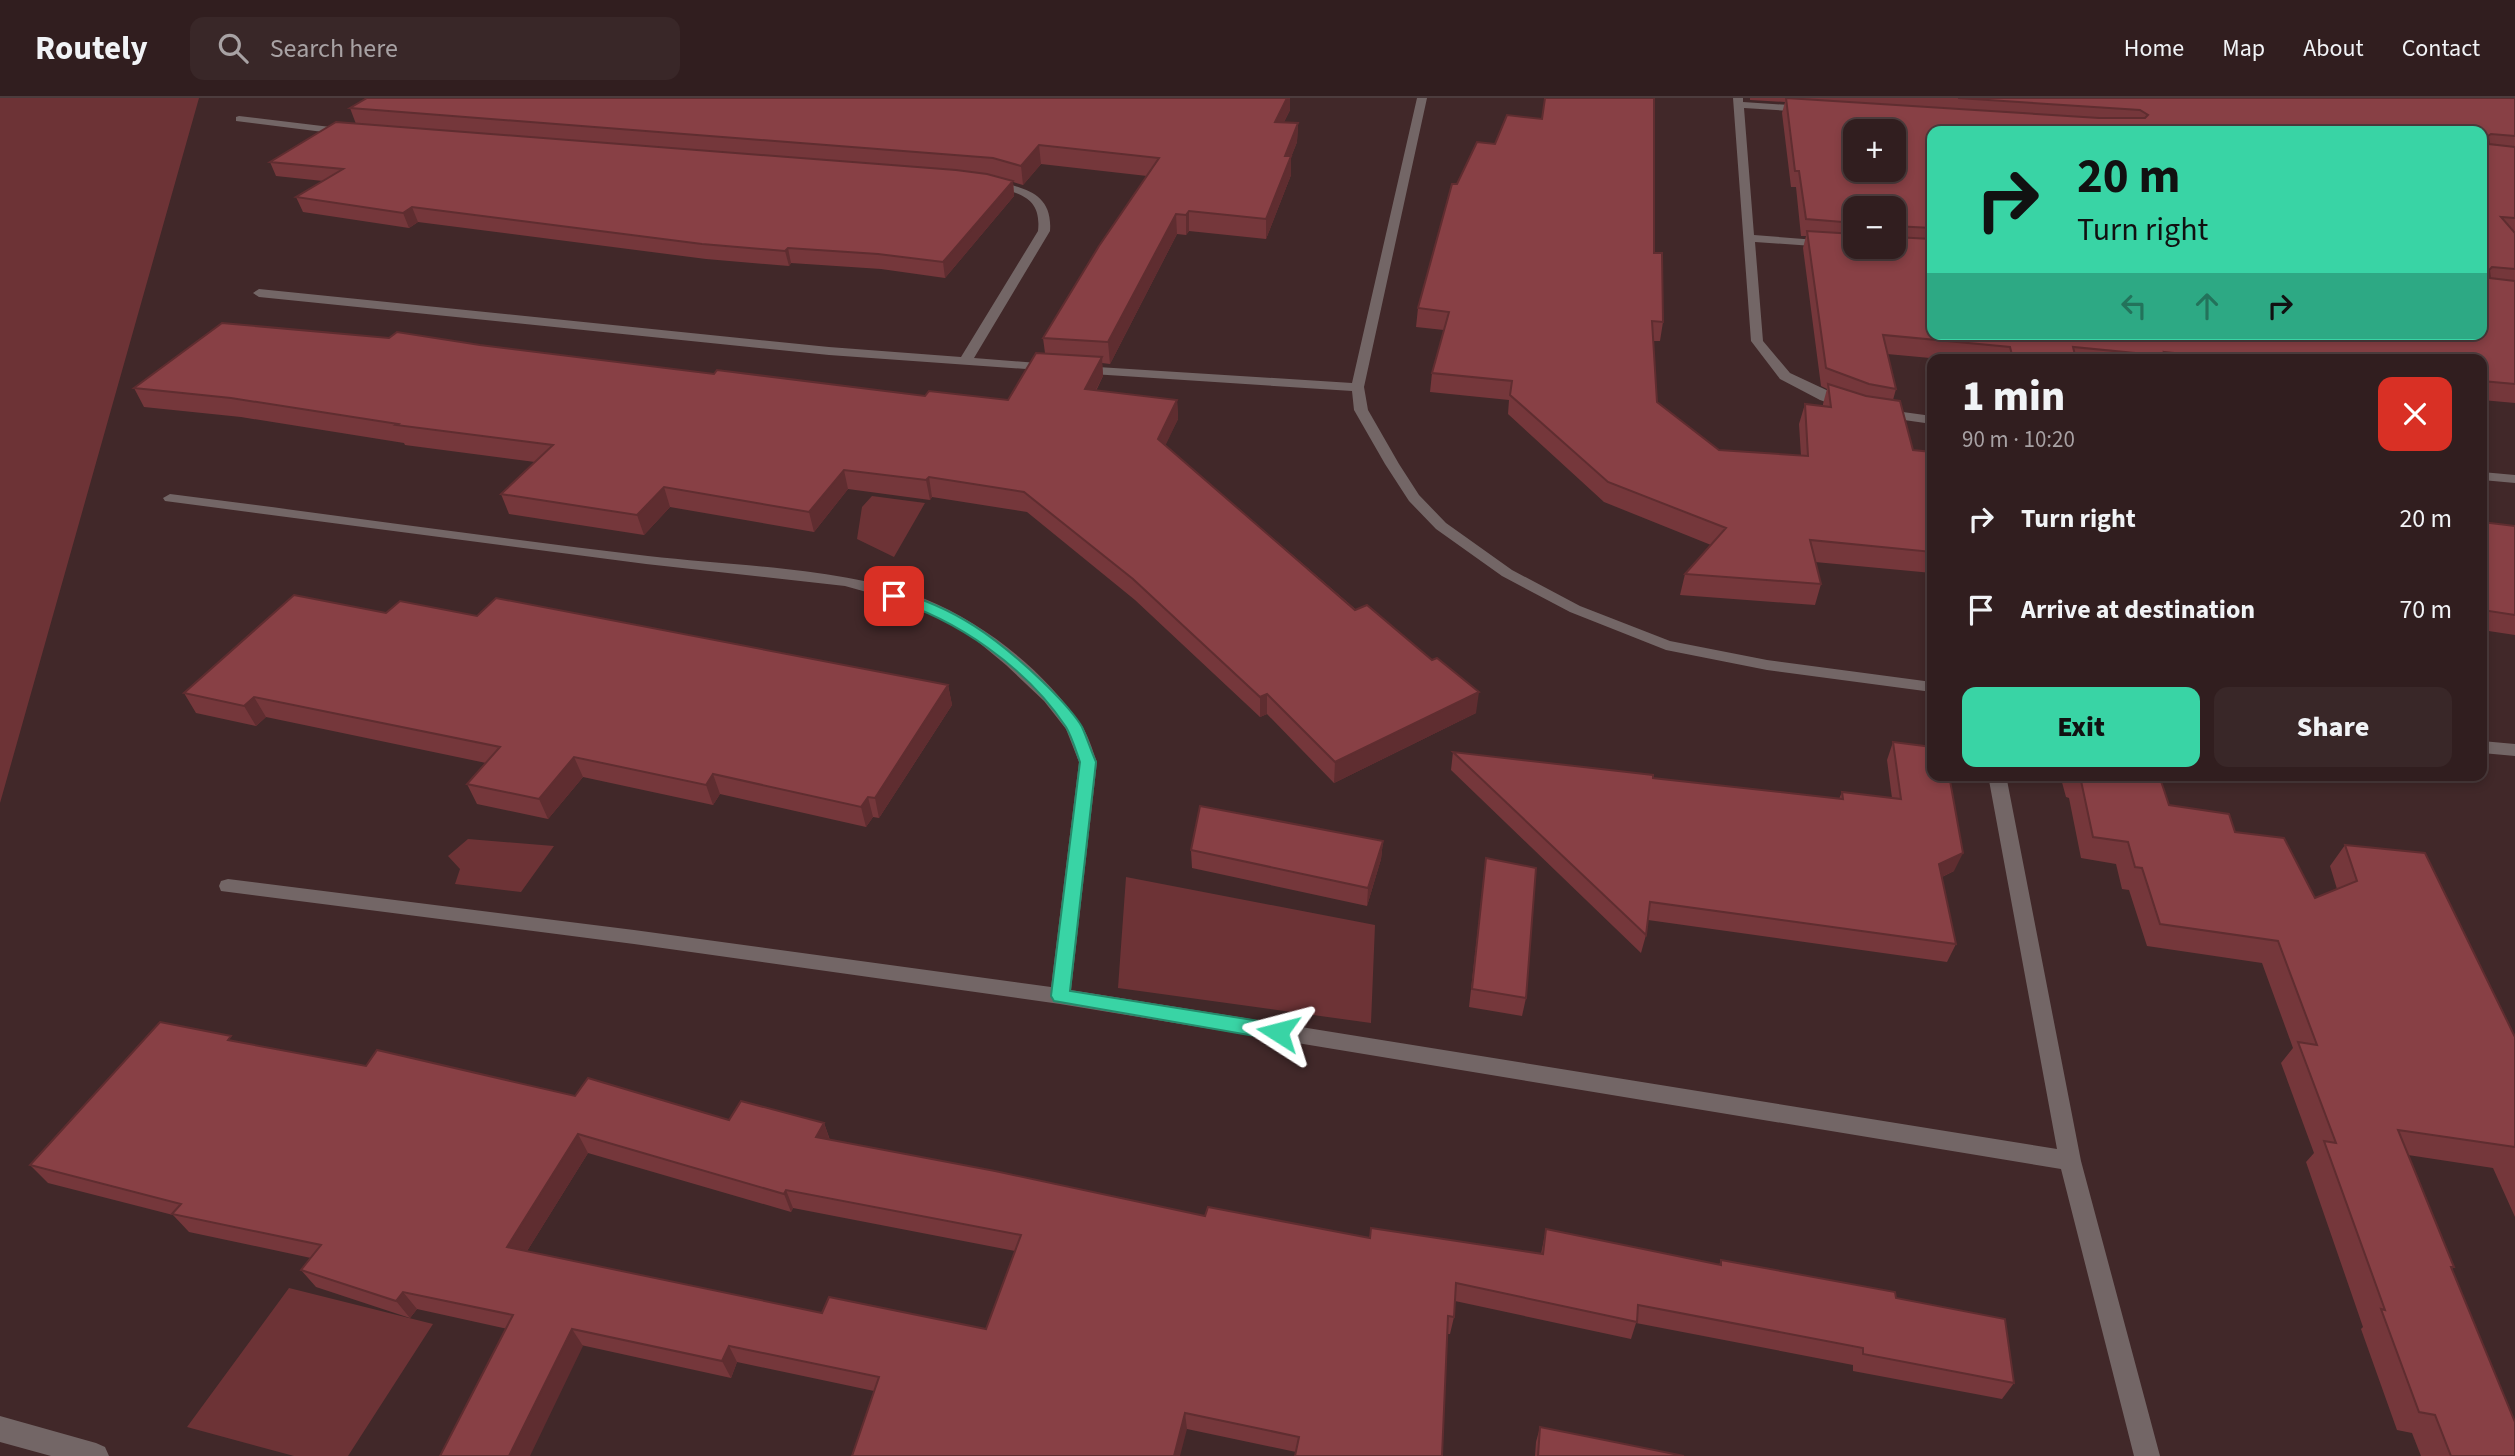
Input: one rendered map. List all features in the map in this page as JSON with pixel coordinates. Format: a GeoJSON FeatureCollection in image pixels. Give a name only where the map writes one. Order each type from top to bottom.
{"type":"FeatureCollection","features":[{"type":"Feature","properties":{"kind":"street"},"geometry":{"type":"LineString","coordinates":[[1422,98],[1358,387],[1361,410],[1414,498],[1441,526],[1507,573],[1575,609],[1666,645],[1767,665],[1927,686]]}},
{"type":"Feature","properties":{"kind":"street"},"geometry":{"type":"LineString","coordinates":[[1820,110],[1738,101],[1757,341],[1785,376],[1825,397],[1861,409]]}},
{"type":"Feature","properties":{"kind":"street"},"geometry":{"type":"LineString","coordinates":[[239,119],[357,133]]}},
{"type":"Feature","properties":{"kind":"street"},"geometry":{"type":"LineString","coordinates":[[965,362],[1044,231],[1045,214],[1036,200],[1018,191],[978,182]]}},
{"type":"Feature","properties":{"kind":"street"},"geometry":{"type":"LineString","coordinates":[[1750,238],[1843,245]]}},
{"type":"Feature","properties":{"kind":"street"},"geometry":{"type":"LineString","coordinates":[[259,293],[802,349],[1358,387]]}},
{"type":"Feature","properties":{"kind":"street"},"geometry":{"type":"LineString","coordinates":[[1874,412],[1927,419]]}},
{"type":"Feature","properties":{"kind":"street"},"geometry":{"type":"LineString","coordinates":[[2487,476],[2515,479]]}},
{"type":"Feature","properties":{"kind":"street"},"geometry":{"type":"LineString","coordinates":[[170,498],[646,560],[846,582],[918,602],[971,628],[1012,661],[1049,697],[1074,727],[1088,762],[1060,996]]}},
{"type":"Feature","properties":{"kind":"street"},"geometry":{"type":"LineString","coordinates":[[2487,747],[2515,750]]}},
{"type":"Feature","properties":{"kind":"street"},"geometry":{"type":"LineString","coordinates":[[1998,781],[2070,1161],[2147,1456]]}},
{"type":"Feature","properties":{"kind":"street"},"geometry":{"type":"LineString","coordinates":[[228,887],[674,942],[1060,996],[2070,1161]]}},
{"type":"Feature","properties":{"kind":"street"},"geometry":{"type":"LineString","coordinates":[[0,1429],[96,1456]]}},
{"type":"Feature","properties":{"kind":"shaded area"},"geometry":{"type":"Polygon","coordinates":[[[0,98],[199,98],[0,803],[0,98]]]}},
{"type":"Feature","properties":{"kind":"shaded area"},"geometry":{"type":"Polygon","coordinates":[[[872,496],[925,503],[894,557],[857,539],[862,507],[872,496]]]}},
{"type":"Feature","properties":{"kind":"shaded area"},"geometry":{"type":"Polygon","coordinates":[[[468,839],[554,846],[521,892],[455,884],[460,869],[448,856],[468,839]]]}},
{"type":"Feature","properties":{"kind":"shaded area"},"geometry":{"type":"Polygon","coordinates":[[[1126,877],[1375,925],[1371,1023],[1118,988],[1126,877]]]}},
{"type":"Feature","properties":{"kind":"shaded area"},"geometry":{"type":"Polygon","coordinates":[[[289,1288],[433,1324],[348,1456],[294,1456],[187,1427],[289,1288]]]}},
{"type":"Feature","properties":{"kind":"building"},"geometry":{"type":"Polygon","coordinates":[[[367,98],[1287,98],[1275,122],[1298,123],[1285,156],[1291,156],[1266,219],[1189,211],[1186,215],[1176,214],[1108,342],[1043,338],[1099,246],[1159,158],[1039,145],[1021,166],[993,158],[350,108],[367,98]]]}},
{"type":"Feature","properties":{"kind":"building"},"geometry":{"type":"Polygon","coordinates":[[[1545,98],[1654,98],[1654,253],[1662,253],[1663,322],[1652,321],[1657,402],[1719,450],[1808,456],[1805,404],[1831,407],[1828,384],[1866,396],[1900,401],[1913,450],[1927,451],[1927,552],[1810,540],[1821,584],[1685,574],[1726,528],[1608,482],[1510,395],[1512,381],[1432,373],[1449,312],[1418,308],[1452,184],[1457,184],[1477,142],[1495,144],[1507,115],[1542,119],[1545,98]]]}},
{"type":"Feature","properties":{"kind":"building"},"geometry":{"type":"Polygon","coordinates":[[[1786,98],[2099,118],[2145,118],[2148,115],[2140,110],[1958,98],[2515,98],[2515,136],[2488,136],[2489,144],[2515,147],[2515,218],[2501,217],[2515,233],[2515,269],[2492,267],[2489,270],[2490,278],[2515,281],[2515,384],[2487,381],[2487,354],[2145,354],[2073,347],[2075,354],[2012,354],[2010,347],[1936,340],[2487,340],[2487,126],[1927,126],[1927,228],[1906,227],[1906,196],[1843,196],[1843,222],[1806,219],[1799,171],[1795,171],[1786,98]]]}},
{"type":"Feature","properties":{"kind":"building"},"geometry":{"type":"Polygon","coordinates":[[[336,122],[956,170],[1013,181],[943,262],[878,254],[788,248],[785,251],[702,244],[412,207],[403,213],[296,197],[343,169],[270,162],[336,122]]]}},
{"type":"Feature","properties":{"kind":"building"},"geometry":{"type":"Polygon","coordinates":[[[1807,231],[1843,233],[1843,259],[1906,259],[1906,238],[1927,239],[1927,339],[1883,335],[1896,389],[1869,384],[1826,368],[1807,231]]]}},
{"type":"Feature","properties":{"kind":"building"},"geometry":{"type":"Polygon","coordinates":[[[222,323],[389,338],[397,332],[714,374],[717,370],[925,396],[929,391],[1008,400],[1036,353],[1102,357],[1085,389],[1177,400],[1158,439],[1355,610],[1367,605],[1432,660],[1437,658],[1479,692],[1335,762],[1267,694],[1260,697],[1133,579],[1024,492],[929,477],[926,480],[844,470],[809,512],[664,487],[637,515],[501,494],[553,445],[396,425],[398,424],[231,398],[134,388],[222,323]]]}},
{"type":"Feature","properties":{"kind":"building"},"geometry":{"type":"Polygon","coordinates":[[[2487,523],[2515,526],[2515,615],[2487,611],[2487,523]]]}},
{"type":"Feature","properties":{"kind":"building"},"geometry":{"type":"Polygon","coordinates":[[[294,595],[386,613],[400,601],[477,616],[496,598],[948,685],[875,798],[868,797],[861,807],[713,774],[706,785],[574,757],[539,799],[467,784],[500,747],[254,697],[244,706],[184,693],[294,595]]]}},
{"type":"Feature","properties":{"kind":"building"},"geometry":{"type":"Polygon","coordinates":[[[1893,742],[1927,746],[1927,781],[1950,781],[1963,853],[1939,864],[1956,944],[1650,902],[1646,935],[1453,752],[1843,799],[1842,792],[1901,799],[1893,742]]]}},
{"type":"Feature","properties":{"kind":"building"},"geometry":{"type":"Polygon","coordinates":[[[2081,781],[2161,781],[2169,805],[2229,814],[2235,832],[2284,838],[2315,898],[2357,881],[2345,845],[2425,853],[2515,1037],[2515,1147],[2398,1130],[2515,1422],[2515,1456],[2451,1456],[2435,1415],[2419,1412],[2324,1141],[2336,1143],[2298,1042],[2317,1045],[2278,941],[2160,924],[2142,868],[2135,867],[2128,842],[2093,837],[2081,781]]]}},
{"type":"Feature","properties":{"kind":"building"},"geometry":{"type":"Polygon","coordinates":[[[1200,806],[1383,841],[1368,888],[1191,850],[1200,806]]]}},
{"type":"Feature","properties":{"kind":"building"},"geometry":{"type":"Polygon","coordinates":[[[1486,858],[1536,868],[1526,998],[1472,989],[1486,858]]]}},
{"type":"Feature","properties":{"kind":"building"},"geometry":{"type":"Polygon","coordinates":[[[160,1022],[231,1036],[228,1040],[366,1066],[377,1050],[575,1096],[588,1078],[729,1120],[741,1101],[824,1123],[816,1137],[995,1171],[1205,1216],[1208,1207],[1370,1238],[1371,1228],[1543,1254],[1546,1229],[1721,1265],[1721,1260],[1895,1292],[1896,1298],[2005,1319],[2014,1383],[1863,1354],[1863,1348],[1638,1305],[1637,1322],[1456,1283],[1454,1317],[1448,1316],[1442,1456],[1295,1456],[1299,1437],[1185,1413],[1174,1456],[852,1456],[879,1377],[729,1346],[722,1361],[572,1329],[509,1456],[440,1456],[513,1315],[403,1292],[396,1301],[301,1270],[321,1245],[172,1214],[181,1204],[30,1165],[160,1022]],[[578,1134],[507,1247],[822,1313],[829,1297],[986,1329],[1021,1235],[786,1190],[784,1194],[578,1134]]]}},
{"type":"Feature","properties":{"kind":"building"},"geometry":{"type":"Polygon","coordinates":[[[1540,1427],[1684,1456],[1538,1456],[1540,1427]]]}},
{"type":"Feature","properties":{"kind":"route"},"geometry":{"type":"LineString","coordinates":[[894,596],[918,602],[971,628],[1012,661],[1049,697],[1074,727],[1088,762],[1060,996],[1278,1032]]}}]}
